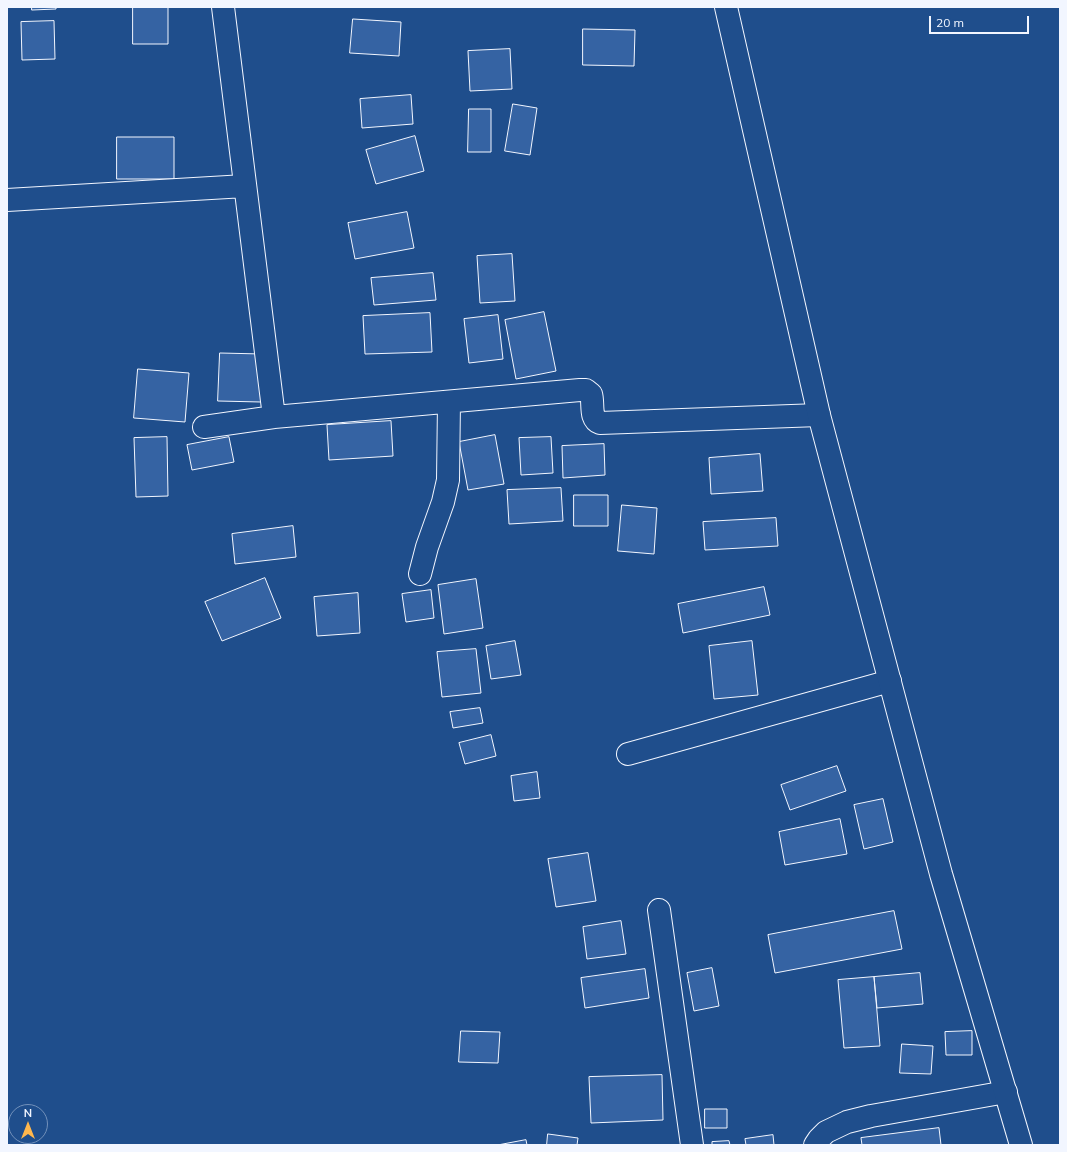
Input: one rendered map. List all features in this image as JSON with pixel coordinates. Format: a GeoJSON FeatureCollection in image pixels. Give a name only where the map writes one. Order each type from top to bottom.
{"type":"FeatureCollection","features":[{"type":"Feature","properties":{"kind":"street"},"geometry":{"type":"LineString","coordinates":[[223,7],[274,417]]}},
{"type":"Feature","properties":{"kind":"street"},"geometry":{"type":"LineString","coordinates":[[726,7],[818,415],[941,874],[1021,1145]]}},
{"type":"Feature","properties":{"kind":"street"},"geometry":{"type":"LineString","coordinates":[[7,200],[245,186]]}},
{"type":"Feature","properties":{"kind":"street"},"geometry":{"type":"LineString","coordinates":[[204,427],[274,417],[586,390],[592,396],[594,418],[600,423],[818,415]]}},
{"type":"Feature","properties":{"kind":"street"},"geometry":{"type":"LineString","coordinates":[[420,574],[427,547],[443,502],[448,480],[449,402]]}},
{"type":"Feature","properties":{"kind":"street"},"geometry":{"type":"LineString","coordinates":[[628,754],[890,681]]}},
{"type":"Feature","properties":{"kind":"street"},"geometry":{"type":"LineString","coordinates":[[659,910],[692,1145]]}},
{"type":"Feature","properties":{"kind":"street"},"geometry":{"type":"LineString","coordinates":[[815,1145],[818,1139],[826,1132],[853,1121],[871,1116],[1006,1092]]}},
{"type":"Feature","properties":{"kind":"building"},"geometry":{"type":"Polygon","coordinates":[[[32,7],[56,7],[56,9],[32,10],[32,7]]]}},
{"type":"Feature","properties":{"kind":"building"},"geometry":{"type":"Polygon","coordinates":[[[133,7],[168,7],[168,44],[133,44],[133,7]]]}},
{"type":"Feature","properties":{"kind":"building"},"geometry":{"type":"Polygon","coordinates":[[[353,19],[401,22],[399,56],[350,53],[353,19]]]}},
{"type":"Feature","properties":{"kind":"building"},"geometry":{"type":"Polygon","coordinates":[[[54,21],[55,59],[22,60],[21,22],[54,21]]]}},
{"type":"Feature","properties":{"kind":"building"},"geometry":{"type":"Polygon","coordinates":[[[583,29],[635,30],[634,66],[583,65],[583,29]]]}},
{"type":"Feature","properties":{"kind":"building"},"geometry":{"type":"Polygon","coordinates":[[[510,49],[512,89],[470,91],[468,51],[510,49]]]}},
{"type":"Feature","properties":{"kind":"building"},"geometry":{"type":"Polygon","coordinates":[[[411,95],[413,124],[362,128],[360,99],[411,95]]]}},
{"type":"Feature","properties":{"kind":"building"},"geometry":{"type":"Polygon","coordinates":[[[513,104],[537,108],[530,155],[505,151],[513,104]]]}},
{"type":"Feature","properties":{"kind":"building"},"geometry":{"type":"Polygon","coordinates":[[[469,109],[491,109],[491,152],[468,152],[469,109]]]}},
{"type":"Feature","properties":{"kind":"building"},"geometry":{"type":"Polygon","coordinates":[[[415,136],[424,171],[376,184],[366,150],[415,136]]]}},
{"type":"Feature","properties":{"kind":"building"},"geometry":{"type":"Polygon","coordinates":[[[117,137],[174,137],[174,179],[117,179],[117,137]]]}},
{"type":"Feature","properties":{"kind":"building"},"geometry":{"type":"Polygon","coordinates":[[[407,212],[414,248],[355,259],[348,223],[407,212]]]}},
{"type":"Feature","properties":{"kind":"building"},"geometry":{"type":"Polygon","coordinates":[[[512,254],[515,301],[480,303],[477,256],[512,254]]]}},
{"type":"Feature","properties":{"kind":"building"},"geometry":{"type":"Polygon","coordinates":[[[433,273],[436,300],[374,305],[371,278],[433,273]]]}},
{"type":"Feature","properties":{"kind":"building"},"geometry":{"type":"Polygon","coordinates":[[[544,312],[556,371],[516,379],[505,320],[544,312]]]}},
{"type":"Feature","properties":{"kind":"building"},"geometry":{"type":"Polygon","coordinates":[[[430,313],[432,352],[365,354],[363,316],[430,313]]]}},
{"type":"Feature","properties":{"kind":"building"},"geometry":{"type":"Polygon","coordinates":[[[498,315],[503,359],[469,363],[464,319],[498,315]]]}},
{"type":"Feature","properties":{"kind":"building"},"geometry":{"type":"Polygon","coordinates":[[[220,353],[262,354],[261,402],[218,401],[220,353]]]}},
{"type":"Feature","properties":{"kind":"building"},"geometry":{"type":"Polygon","coordinates":[[[138,369],[189,373],[185,422],[134,418],[138,369]]]}},
{"type":"Feature","properties":{"kind":"building"},"geometry":{"type":"Polygon","coordinates":[[[391,421],[393,456],[329,460],[327,425],[391,421]]]}},
{"type":"Feature","properties":{"kind":"building"},"geometry":{"type":"Polygon","coordinates":[[[495,435],[504,484],[468,490],[459,442],[495,435]]]}},
{"type":"Feature","properties":{"kind":"building"},"geometry":{"type":"Polygon","coordinates":[[[167,437],[168,496],[136,497],[134,438],[167,437]]]}},
{"type":"Feature","properties":{"kind":"building"},"geometry":{"type":"Polygon","coordinates":[[[229,437],[234,462],[192,470],[187,445],[229,437]]]}},
{"type":"Feature","properties":{"kind":"building"},"geometry":{"type":"Polygon","coordinates":[[[551,437],[553,473],[521,475],[519,438],[551,437]]]}},
{"type":"Feature","properties":{"kind":"building"},"geometry":{"type":"Polygon","coordinates":[[[604,444],[605,475],[563,478],[562,446],[604,444]]]}},
{"type":"Feature","properties":{"kind":"building"},"geometry":{"type":"Polygon","coordinates":[[[760,454],[763,491],[711,494],[709,458],[760,454]]]}},
{"type":"Feature","properties":{"kind":"building"},"geometry":{"type":"Polygon","coordinates":[[[561,488],[563,521],[509,524],[507,490],[561,488]]]}},
{"type":"Feature","properties":{"kind":"building"},"geometry":{"type":"Polygon","coordinates":[[[574,495],[608,495],[608,526],[574,526],[574,495]]]}},
{"type":"Feature","properties":{"kind":"building"},"geometry":{"type":"Polygon","coordinates":[[[622,505],[657,508],[654,554],[618,551],[622,505]]]}},
{"type":"Feature","properties":{"kind":"building"},"geometry":{"type":"Polygon","coordinates":[[[776,518],[778,546],[705,550],[703,522],[776,518]]]}},
{"type":"Feature","properties":{"kind":"building"},"geometry":{"type":"Polygon","coordinates":[[[293,526],[296,557],[235,564],[232,534],[293,526]]]}},
{"type":"Feature","properties":{"kind":"building"},"geometry":{"type":"Polygon","coordinates":[[[265,578],[281,618],[222,641],[205,602],[265,578]]]}},
{"type":"Feature","properties":{"kind":"building"},"geometry":{"type":"Polygon","coordinates":[[[476,579],[483,628],[444,634],[438,585],[476,579]]]}},
{"type":"Feature","properties":{"kind":"building"},"geometry":{"type":"Polygon","coordinates":[[[764,587],[770,615],[683,633],[678,604],[764,587]]]}},
{"type":"Feature","properties":{"kind":"building"},"geometry":{"type":"Polygon","coordinates":[[[431,590],[434,618],[406,622],[402,594],[431,590]]]}},
{"type":"Feature","properties":{"kind":"building"},"geometry":{"type":"Polygon","coordinates":[[[358,593],[360,633],[317,636],[314,597],[358,593]]]}},
{"type":"Feature","properties":{"kind":"building"},"geometry":{"type":"Polygon","coordinates":[[[515,641],[521,675],[491,679],[486,646],[515,641]]]}},
{"type":"Feature","properties":{"kind":"building"},"geometry":{"type":"Polygon","coordinates":[[[752,641],[758,695],[714,699],[709,646],[752,641]]]}},
{"type":"Feature","properties":{"kind":"building"},"geometry":{"type":"Polygon","coordinates":[[[476,649],[481,693],[442,697],[437,652],[476,649]]]}},
{"type":"Feature","properties":{"kind":"building"},"geometry":{"type":"Polygon","coordinates":[[[480,708],[483,723],[453,728],[450,712],[480,708]]]}},
{"type":"Feature","properties":{"kind":"building"},"geometry":{"type":"Polygon","coordinates":[[[491,735],[496,756],[465,764],[459,743],[491,735]]]}},
{"type":"Feature","properties":{"kind":"building"},"geometry":{"type":"Polygon","coordinates":[[[837,766],[846,791],[790,810],[781,785],[837,766]]]}},
{"type":"Feature","properties":{"kind":"building"},"geometry":{"type":"Polygon","coordinates":[[[537,772],[540,798],[514,801],[511,776],[537,772]]]}},
{"type":"Feature","properties":{"kind":"building"},"geometry":{"type":"Polygon","coordinates":[[[883,799],[893,842],[864,849],[854,805],[883,799]]]}},
{"type":"Feature","properties":{"kind":"building"},"geometry":{"type":"Polygon","coordinates":[[[840,819],[847,854],[785,865],[779,832],[840,819]]]}},
{"type":"Feature","properties":{"kind":"building"},"geometry":{"type":"Polygon","coordinates":[[[588,853],[596,901],[556,907],[548,859],[588,853]]]}},
{"type":"Feature","properties":{"kind":"building"},"geometry":{"type":"Polygon","coordinates":[[[894,911],[902,949],[775,973],[768,935],[894,911]]]}},
{"type":"Feature","properties":{"kind":"building"},"geometry":{"type":"Polygon","coordinates":[[[621,921],[626,954],[587,959],[583,927],[621,921]]]}},
{"type":"Feature","properties":{"kind":"building"},"geometry":{"type":"Polygon","coordinates":[[[712,968],[719,1006],[694,1011],[687,973],[712,968]]]}},
{"type":"Feature","properties":{"kind":"building"},"geometry":{"type":"Polygon","coordinates":[[[645,969],[649,998],[585,1008],[581,978],[645,969]]]}},
{"type":"Feature","properties":{"kind":"building"},"geometry":{"type":"Polygon","coordinates":[[[920,973],[923,1004],[877,1008],[874,977],[920,973]]]}},
{"type":"Feature","properties":{"kind":"building"},"geometry":{"type":"Polygon","coordinates":[[[874,977],[880,1046],[844,1048],[838,980],[874,977]]]}},
{"type":"Feature","properties":{"kind":"building"},"geometry":{"type":"Polygon","coordinates":[[[461,1031],[500,1032],[498,1063],[459,1062],[461,1031]]]}},
{"type":"Feature","properties":{"kind":"building"},"geometry":{"type":"Polygon","coordinates":[[[972,1031],[972,1055],[946,1055],[945,1032],[972,1031]]]}},
{"type":"Feature","properties":{"kind":"building"},"geometry":{"type":"Polygon","coordinates":[[[902,1044],[933,1046],[931,1074],[900,1073],[902,1044]]]}},
{"type":"Feature","properties":{"kind":"building"},"geometry":{"type":"Polygon","coordinates":[[[662,1075],[663,1120],[591,1123],[589,1077],[662,1075]]]}},
{"type":"Feature","properties":{"kind":"building"},"geometry":{"type":"Polygon","coordinates":[[[705,1109],[727,1109],[727,1128],[705,1128],[705,1109]]]}},
{"type":"Feature","properties":{"kind":"building"},"geometry":{"type":"Polygon","coordinates":[[[939,1128],[941,1145],[862,1145],[861,1138],[939,1128]]]}},
{"type":"Feature","properties":{"kind":"building"},"geometry":{"type":"Polygon","coordinates":[[[548,1134],[578,1138],[577,1145],[547,1145],[548,1134]]]}},
{"type":"Feature","properties":{"kind":"building"},"geometry":{"type":"Polygon","coordinates":[[[773,1135],[774,1145],[746,1145],[745,1139],[773,1135]]]}},
{"type":"Feature","properties":{"kind":"building"},"geometry":{"type":"Polygon","coordinates":[[[526,1140],[527,1145],[498,1145],[526,1140]]]}},
{"type":"Feature","properties":{"kind":"building"},"geometry":{"type":"Polygon","coordinates":[[[729,1141],[730,1145],[712,1145],[712,1142],[729,1141]]]}}]}
